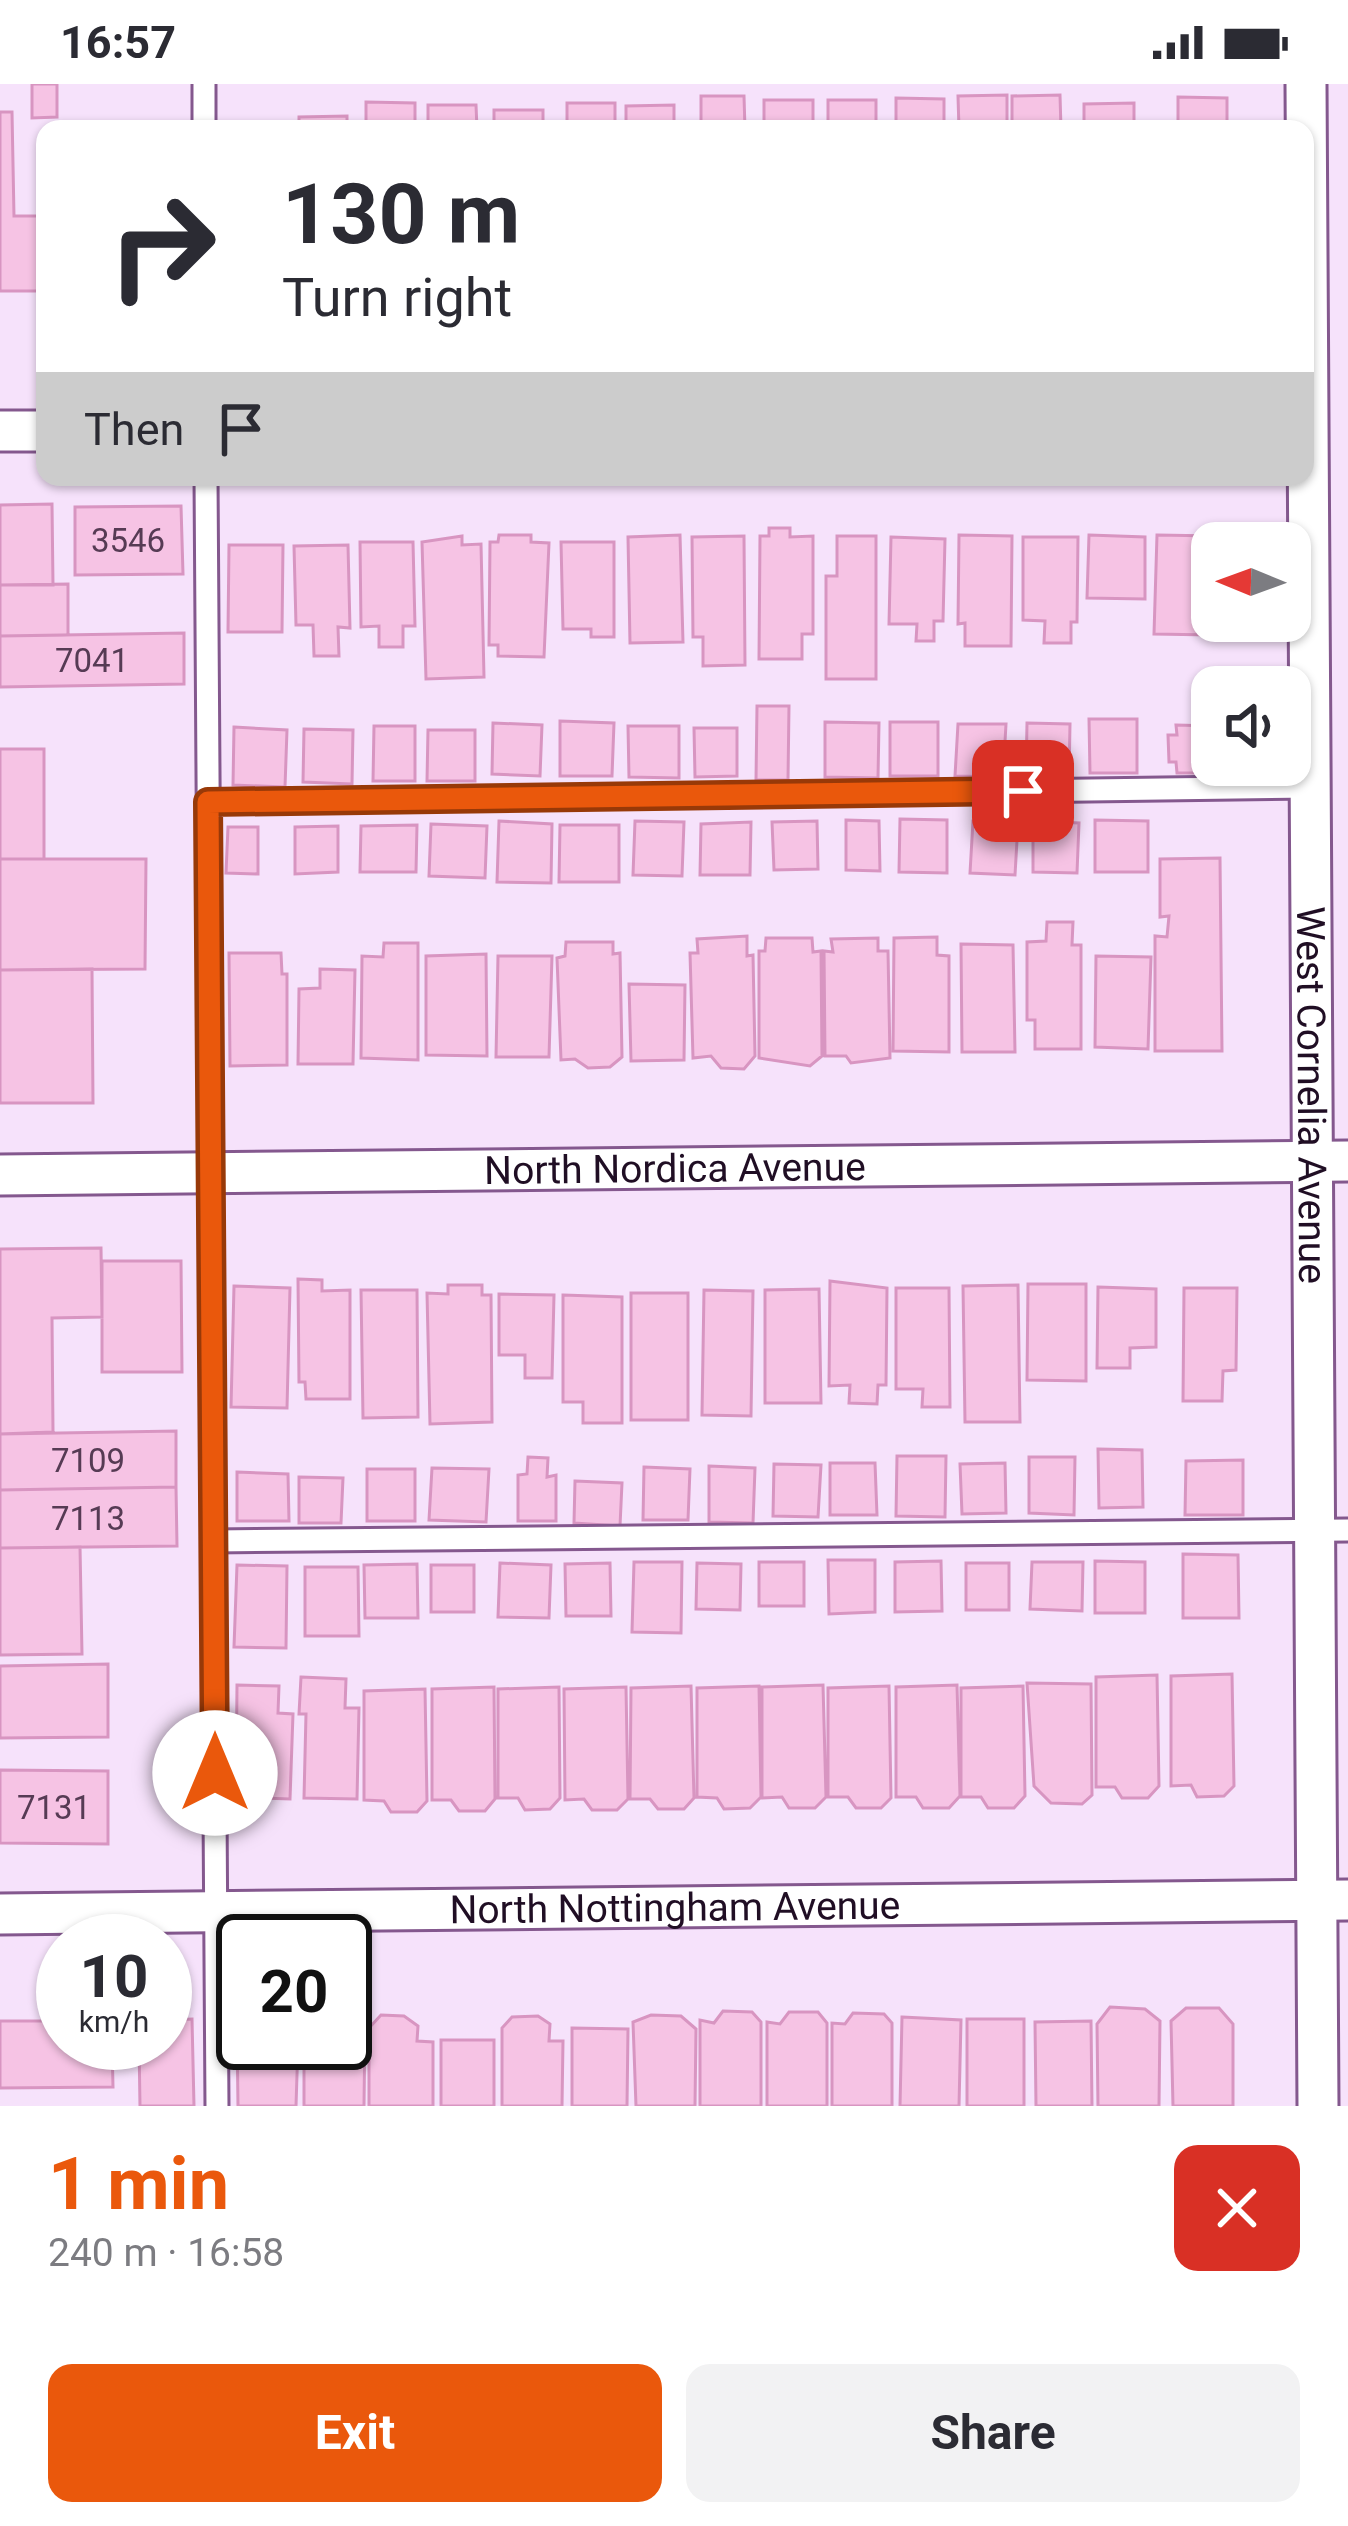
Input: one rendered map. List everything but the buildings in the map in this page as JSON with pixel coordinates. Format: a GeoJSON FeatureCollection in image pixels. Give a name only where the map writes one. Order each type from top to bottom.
{"type":"FeatureCollection","features":[{"type":"Feature","properties":{"kind":"street","name":"West Cornelia Avenue"},"geometry":{"type":"LineString","coordinates":[[1306,84],[1306,120]]}},
{"type":"Feature","properties":{"kind":"street"},"geometry":{"type":"LineString","coordinates":[[0,431],[36,431]]}},
{"type":"Feature","properties":{"kind":"street","name":"West Cornelia Avenue"},"geometry":{"type":"LineString","coordinates":[[1307,486],[1310,788],[1330,1161],[1333,1901],[1318,2106]]}},
{"type":"Feature","properties":{"kind":"street","name":"North Nordica Avenue"},"geometry":{"type":"LineString","coordinates":[[0,1175],[1330,1161]]}},
{"type":"Feature","properties":{"kind":"street","name":"North Nottingham Avenue"},"geometry":{"type":"LineString","coordinates":[[0,1914],[1333,1901]]}},
{"type":"Feature","properties":{"kind":"lane"},"geometry":{"type":"LineString","coordinates":[[204,84],[204,120]]}},
{"type":"Feature","properties":{"kind":"lane"},"geometry":{"type":"LineString","coordinates":[[206,486],[217,2106]]}},
{"type":"Feature","properties":{"kind":"lane"},"geometry":{"type":"LineString","coordinates":[[208,802],[1310,788]]}},
{"type":"Feature","properties":{"kind":"lane"},"geometry":{"type":"LineString","coordinates":[[214,1541],[1331,1530]]}},
{"type":"Feature","properties":{"kind":"route"},"geometry":{"type":"LineString","coordinates":[[215,1773],[208,802],[1023,791]]}}]}
